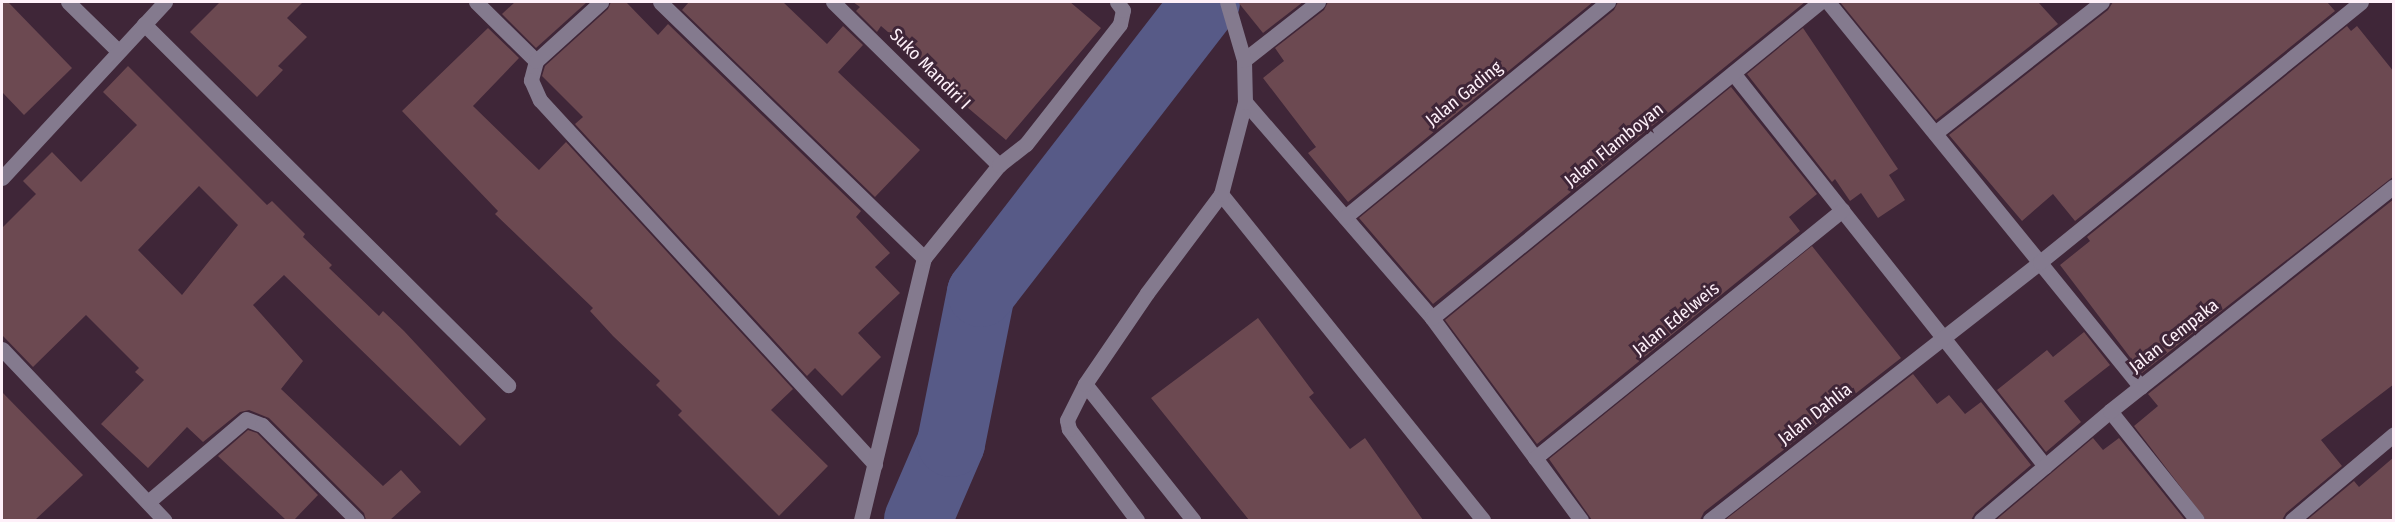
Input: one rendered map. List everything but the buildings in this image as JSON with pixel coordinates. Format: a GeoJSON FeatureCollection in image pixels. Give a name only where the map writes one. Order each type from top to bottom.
{"type":"FeatureCollection","features":[{"type":"Feature","properties":{"kind":"street"},"geometry":{"type":"LineString","coordinates":[[68,2],[118,51]]}},
{"type":"Feature","properties":{"kind":"street"},"geometry":{"type":"LineString","coordinates":[[2,177],[165,2]]}},
{"type":"Feature","properties":{"kind":"street"},"geometry":{"type":"LineString","coordinates":[[476,2],[536,61]]}},
{"type":"Feature","properties":{"kind":"street"},"geometry":{"type":"LineString","coordinates":[[601,2],[536,61],[531,80],[540,100],[875,464]]}},
{"type":"Feature","properties":{"kind":"street"},"geometry":{"type":"LineString","coordinates":[[660,2],[924,258]]}},
{"type":"Feature","properties":{"kind":"street"},"geometry":{"type":"LineString","coordinates":[[861,520],[924,258],[999,165],[1026,144],[1120,24],[1124,10],[1117,2]]}},
{"type":"Feature","properties":{"kind":"street"},"geometry":{"type":"LineString","coordinates":[[1137,520],[1069,429],[1069,410],[1085,384],[1221,194],[1245,102],[1244,60],[1227,2]]}},
{"type":"Feature","properties":{"kind":"street"},"geometry":{"type":"LineString","coordinates":[[1244,60],[1318,2]]}},
{"type":"Feature","properties":{"kind":"street","name":"Jalan Gading"},"geometry":{"type":"LineString","coordinates":[[1345,217],[1608,2]]}},
{"type":"Feature","properties":{"kind":"street","name":"Jalan Flamboyan"},"geometry":{"type":"LineString","coordinates":[[1432,318],[1820,2]]}},
{"type":"Feature","properties":{"kind":"street"},"geometry":{"type":"LineString","coordinates":[[1828,2],[2141,387]]}},
{"type":"Feature","properties":{"kind":"street"},"geometry":{"type":"LineString","coordinates":[[1935,133],[2102,2]]}},
{"type":"Feature","properties":{"kind":"street","name":"Jalan Dahlia"},"geometry":{"type":"LineString","coordinates":[[1710,520],[2040,262],[2361,2]]}},
{"type":"Feature","properties":{"kind":"street","name":"Suko Mandiri I"},"geometry":{"type":"LineString","coordinates":[[839,3],[999,165]]}},
{"type":"Feature","properties":{"kind":"street"},"geometry":{"type":"LineString","coordinates":[[144,24],[508,385]]}},
{"type":"Feature","properties":{"kind":"street"},"geometry":{"type":"LineString","coordinates":[[1733,73],[2045,466]]}},
{"type":"Feature","properties":{"kind":"street"},"geometry":{"type":"LineString","coordinates":[[1245,102],[1432,318],[1581,520]]}},
{"type":"Feature","properties":{"kind":"street","name":"Jalan Cempaka"},"geometry":{"type":"LineString","coordinates":[[1981,520],[2110,411],[2394,186]]}},
{"type":"Feature","properties":{"kind":"street"},"geometry":{"type":"LineString","coordinates":[[1221,194],[1483,520]]}},
{"type":"Feature","properties":{"kind":"street","name":"Jalan Edelweis"},"geometry":{"type":"LineString","coordinates":[[1535,458],[1842,210]]}},
{"type":"Feature","properties":{"kind":"street"},"geometry":{"type":"LineString","coordinates":[[2,349],[164,520]]}},
{"type":"Feature","properties":{"kind":"street"},"geometry":{"type":"LineString","coordinates":[[1085,384],[1193,520]]}},
{"type":"Feature","properties":{"kind":"street"},"geometry":{"type":"LineString","coordinates":[[2110,411],[2197,520]]}},
{"type":"Feature","properties":{"kind":"street"},"geometry":{"type":"LineString","coordinates":[[148,502],[246,419],[262,425],[357,520]]}},
{"type":"Feature","properties":{"kind":"street"},"geometry":{"type":"LineString","coordinates":[[2292,520],[2394,434]]}},
{"type":"Feature","properties":{"kind":"waterway"},"geometry":{"type":"LineString","coordinates":[[918,520],[951,443],[981,293],[1206,2]]}}]}
